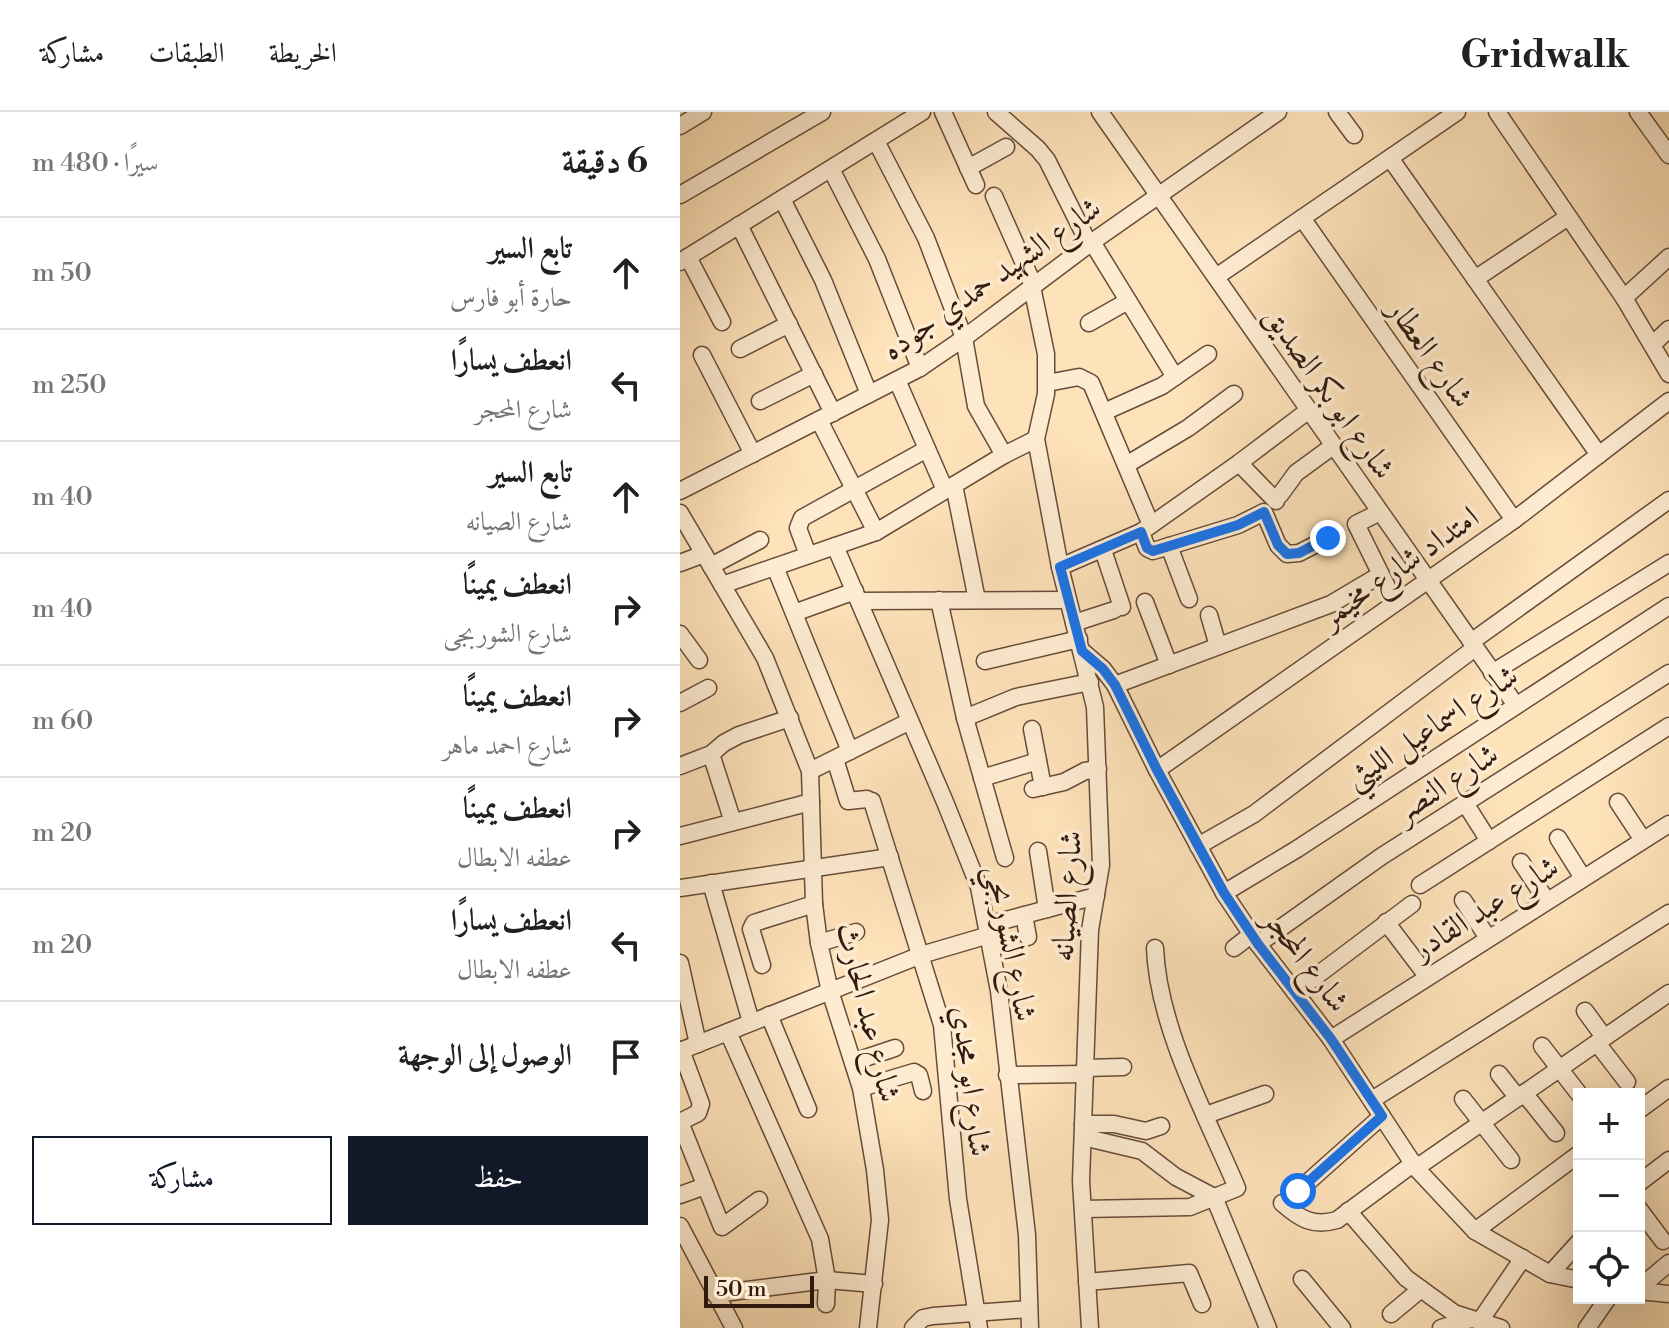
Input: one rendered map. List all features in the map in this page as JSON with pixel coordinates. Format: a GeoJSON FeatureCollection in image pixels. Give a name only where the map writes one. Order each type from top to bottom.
{"type":"FeatureCollection","features":[{"type":"Feature","properties":{"kind":"street"},"geometry":{"type":"LineString","coordinates":[[680,126],[703,112]]}},
{"type":"Feature","properties":{"kind":"street"},"geometry":{"type":"LineString","coordinates":[[680,195],[822,112]]}},
{"type":"Feature","properties":{"kind":"street"},"geometry":{"type":"LineString","coordinates":[[722,322],[684,260],[922,112]]}},
{"type":"Feature","properties":{"kind":"street"},"geometry":{"type":"LineString","coordinates":[[943,112],[976,185]]}},
{"type":"Feature","properties":{"kind":"street","name":"شارع ابو بكر الصديق"},"geometry":{"type":"LineString","coordinates":[[1100,112],[1515,704]]}},
{"type":"Feature","properties":{"kind":"street","name":"شارع الشهيد حمدي جوده"},"geometry":{"type":"LineString","coordinates":[[680,491],[920,368],[1090,243],[1278,112]]}},
{"type":"Feature","properties":{"kind":"street"},"geometry":{"type":"LineString","coordinates":[[1337,112],[1354,135]]}},
{"type":"Feature","properties":{"kind":"street"},"geometry":{"type":"LineString","coordinates":[[1216,277],[1457,112]]}},
{"type":"Feature","properties":{"kind":"street"},"geometry":{"type":"LineString","coordinates":[[1497,112],[1624,298],[1668,370]]}},
{"type":"Feature","properties":{"kind":"street"},"geometry":{"type":"LineString","coordinates":[[1638,112],[1668,151]]}},
{"type":"Feature","properties":{"kind":"street"},"geometry":{"type":"LineString","coordinates":[[1003,114],[1047,160],[1090,243],[1175,377]]}},
{"type":"Feature","properties":{"kind":"street"},"geometry":{"type":"LineString","coordinates":[[876,141],[926,238],[964,338],[976,406],[1004,455]]}},
{"type":"Feature","properties":{"kind":"street"},"geometry":{"type":"LineString","coordinates":[[968,168],[1006,147]]}},
{"type":"Feature","properties":{"kind":"street"},"geometry":{"type":"LineString","coordinates":[[1390,158],[1599,455]]}},
{"type":"Feature","properties":{"kind":"street"},"geometry":{"type":"LineString","coordinates":[[831,169],[877,259],[920,368]]}},
{"type":"Feature","properties":{"kind":"street"},"geometry":{"type":"LineString","coordinates":[[722,585],[876,532],[1036,439],[1047,383],[1046,354],[1027,268],[994,196]]}},
{"type":"Feature","properties":{"kind":"street"},"geometry":{"type":"LineString","coordinates":[[782,199],[823,280],[869,394]]}},
{"type":"Feature","properties":{"kind":"street"},"geometry":{"type":"LineString","coordinates":[[1475,279],[1568,217]]}},
{"type":"Feature","properties":{"kind":"street","name":"شارع العطار"},"geometry":{"type":"LineString","coordinates":[[1302,218],[1514,520]]}},
{"type":"Feature","properties":{"kind":"street"},"geometry":{"type":"LineString","coordinates":[[739,225],[814,374],[826,416],[854,489],[876,532]]}},
{"type":"Feature","properties":{"kind":"street"},"geometry":{"type":"LineString","coordinates":[[1624,298],[1669,257]]}},
{"type":"Feature","properties":{"kind":"street"},"geometry":{"type":"LineString","coordinates":[[1089,323],[1128,301]]}},
{"type":"Feature","properties":{"kind":"street"},"geometry":{"type":"LineString","coordinates":[[740,349],[789,324]]}},
{"type":"Feature","properties":{"kind":"street"},"geometry":{"type":"LineString","coordinates":[[1652,345],[1669,329]]}},
{"type":"Feature","properties":{"kind":"street"},"geometry":{"type":"LineString","coordinates":[[1104,412],[1162,386],[1208,354]]}},
{"type":"Feature","properties":{"kind":"street"},"geometry":{"type":"LineString","coordinates":[[702,355],[753,454]]}},
{"type":"Feature","properties":{"kind":"street"},"geometry":{"type":"LineString","coordinates":[[760,401],[814,374]]}},
{"type":"Feature","properties":{"kind":"street"},"geometry":{"type":"LineString","coordinates":[[1047,383],[1072,377],[1091,383],[1126,465],[1150,550],[1238,525],[1273,502],[1296,473],[1333,446]]}},
{"type":"Feature","properties":{"kind":"street"},"geometry":{"type":"LineString","coordinates":[[897,380],[927,449],[950,488],[977,600]]}},
{"type":"Feature","properties":{"kind":"street"},"geometry":{"type":"LineString","coordinates":[[1126,465],[1188,428],[1234,394]]}},
{"type":"Feature","properties":{"kind":"street","name":"امتداد شارع مخيمر"},"geometry":{"type":"LineString","coordinates":[[1157,770],[1514,520],[1669,401]]}},
{"type":"Feature","properties":{"kind":"street"},"geometry":{"type":"LineString","coordinates":[[1060,567],[1146,529],[1309,410]]}},
{"type":"Feature","properties":{"kind":"street","name":"شارع الصيانه"},"geometry":{"type":"LineString","coordinates":[[1036,439],[1067,600],[1095,707],[1101,865],[1090,930],[1083,1130],[1083,1209],[1090,1328]]}},
{"type":"Feature","properties":{"kind":"street"},"geometry":{"type":"LineString","coordinates":[[808,555],[798,528],[802,518],[927,449]]}},
{"type":"Feature","properties":{"kind":"street"},"geometry":{"type":"LineString","coordinates":[[1239,463],[1273,502],[1278,545],[1287,554],[1293,555],[1328,538]]}},
{"type":"Feature","properties":{"kind":"street"},"geometry":{"type":"LineString","coordinates":[[1198,846],[1254,814],[1473,645],[1669,500]]}},
{"type":"Feature","properties":{"kind":"street"},"geometry":{"type":"LineString","coordinates":[[1380,512],[1356,524],[1395,603]]}},
{"type":"Feature","properties":{"kind":"street","name":"شارع عبد الحارث"},"geometry":{"type":"LineString","coordinates":[[680,513],[765,658],[810,771],[814,904],[819,943],[830,991],[861,1088],[875,1170],[880,1220],[868,1328]]}},
{"type":"Feature","properties":{"kind":"street"},"geometry":{"type":"LineString","coordinates":[[680,563],[708,560],[760,540]]}},
{"type":"Feature","properties":{"kind":"street"},"geometry":{"type":"LineString","coordinates":[[1263,553],[1278,545]]}},
{"type":"Feature","properties":{"kind":"street","name":"شارع الشوربجي"},"geometry":{"type":"LineString","coordinates":[[835,546],[979,887],[999,991],[1027,1235],[1030,1328]]}},
{"type":"Feature","properties":{"kind":"street"},"geometry":{"type":"LineString","coordinates":[[1169,546],[1189,599]]}},
{"type":"Feature","properties":{"kind":"street"},"geometry":{"type":"LineString","coordinates":[[985,661],[1078,638],[1118,608],[1103,550]]}},
{"type":"Feature","properties":{"kind":"street"},"geometry":{"type":"LineString","coordinates":[[1492,673],[1669,563]]}},
{"type":"Feature","properties":{"kind":"street"},"geometry":{"type":"LineString","coordinates":[[775,567],[794,613],[842,755]]}},
{"type":"Feature","properties":{"kind":"street"},"geometry":{"type":"LineString","coordinates":[[1115,685],[1331,604],[1380,575]]}},
{"type":"Feature","properties":{"kind":"street"},"geometry":{"type":"LineString","coordinates":[[794,613],[857,596],[939,600],[1067,600]]}},
{"type":"Feature","properties":{"kind":"street"},"geometry":{"type":"LineString","coordinates":[[939,600],[965,718],[1005,858]]}},
{"type":"Feature","properties":{"kind":"street"},"geometry":{"type":"LineString","coordinates":[[1145,602],[1169,665]]}},
{"type":"Feature","properties":{"kind":"street","name":"شارع اسماعيل الليثي"},"geometry":{"type":"LineString","coordinates":[[1224,893],[1297,849],[1669,606]]}},
{"type":"Feature","properties":{"kind":"street"},"geometry":{"type":"LineString","coordinates":[[1209,615],[1218,646]]}},
{"type":"Feature","properties":{"kind":"street"},"geometry":{"type":"LineString","coordinates":[[680,634],[699,660]]}},
{"type":"Feature","properties":{"kind":"street","name":"شارع المحجر"},"geometry":{"type":"LineString","coordinates":[[1078,638],[1115,685],[1224,893],[1331,1039],[1415,1166],[1475,1231],[1550,1274],[1573,1279]]}},
{"type":"Feature","properties":{"kind":"street","name":"شارع النصر"},"geometry":{"type":"LineString","coordinates":[[1234,948],[1255,939],[1669,673]]}},
{"type":"Feature","properties":{"kind":"street"},"geometry":{"type":"LineString","coordinates":[[965,718],[1016,697],[1090,682]]}},
{"type":"Feature","properties":{"kind":"street"},"geometry":{"type":"LineString","coordinates":[[680,703],[708,688]]}},
{"type":"Feature","properties":{"kind":"street"},"geometry":{"type":"LineString","coordinates":[[680,766],[711,754],[739,735],[790,718]]}},
{"type":"Feature","properties":{"kind":"street"},"geometry":{"type":"LineString","coordinates":[[810,771],[910,721]]}},
{"type":"Feature","properties":{"kind":"street"},"geometry":{"type":"LineString","coordinates":[[1420,885],[1669,726]]}},
{"type":"Feature","properties":{"kind":"street"},"geometry":{"type":"LineString","coordinates":[[1032,729],[1038,761],[1038,788],[1098,769]]}},
{"type":"Feature","properties":{"kind":"street"},"geometry":{"type":"LineString","coordinates":[[711,754],[733,822]]}},
{"type":"Feature","properties":{"kind":"street","name":"شارع ابو مجدي"},"geometry":{"type":"LineString","coordinates":[[842,755],[848,801],[870,800],[942,1025],[958,1199],[979,1320]]}},
{"type":"Feature","properties":{"kind":"street"},"geometry":{"type":"LineString","coordinates":[[982,778],[1038,761]]}},
{"type":"Feature","properties":{"kind":"street"},"geometry":{"type":"LineString","coordinates":[[680,836],[811,802]]}},
{"type":"Feature","properties":{"kind":"street"},"geometry":{"type":"LineString","coordinates":[[1618,802],[1643,840]]}},
{"type":"Feature","properties":{"kind":"street"},"geometry":{"type":"LineString","coordinates":[[1465,803],[1489,841]]}},
{"type":"Feature","properties":{"kind":"street","name":"شارع عبد القادر"},"geometry":{"type":"LineString","coordinates":[[1331,1039],[1669,824]]}},
{"type":"Feature","properties":{"kind":"street"},"geometry":{"type":"LineString","coordinates":[[1558,838],[1583,878]]}},
{"type":"Feature","properties":{"kind":"street"},"geometry":{"type":"LineString","coordinates":[[1038,851],[1047,909]]}},
{"type":"Feature","properties":{"kind":"street"},"geometry":{"type":"LineString","coordinates":[[680,888],[890,857]]}},
{"type":"Feature","properties":{"kind":"street"},"geometry":{"type":"LineString","coordinates":[[1521,862],[1547,901]]}},
{"type":"Feature","properties":{"kind":"street"},"geometry":{"type":"LineString","coordinates":[[711,883],[751,1022]]}},
{"type":"Feature","properties":{"kind":"street"},"geometry":{"type":"LineString","coordinates":[[759,1200],[722,1227],[681,1123],[698,1113],[701,1104],[681,1050],[1024,915],[1096,896]]}},
{"type":"Feature","properties":{"kind":"street"},"geometry":{"type":"LineString","coordinates":[[1463,900],[1488,938]]}},
{"type":"Feature","properties":{"kind":"street"},"geometry":{"type":"LineString","coordinates":[[762,965],[751,929],[754,923],[814,904]]}},
{"type":"Feature","properties":{"kind":"street"},"geometry":{"type":"LineString","coordinates":[[1295,992],[1412,904]]}},
{"type":"Feature","properties":{"kind":"street"},"geometry":{"type":"LineString","coordinates":[[1372,1100],[1669,913]]}},
{"type":"Feature","properties":{"kind":"street"},"geometry":{"type":"LineString","coordinates":[[1024,915],[1028,937]]}},
{"type":"Feature","properties":{"kind":"street"},"geometry":{"type":"LineString","coordinates":[[1386,922],[1427,976]]}},
{"type":"Feature","properties":{"kind":"street"},"geometry":{"type":"LineString","coordinates":[[819,943],[856,932]]}},
{"type":"Feature","properties":{"kind":"street"},"geometry":{"type":"LineString","coordinates":[[1083,1209],[1190,1207],[1237,1188],[1163,1008],[1155,948]]}},
{"type":"Feature","properties":{"kind":"street"},"geometry":{"type":"LineString","coordinates":[[680,963],[698,1044]]}},
{"type":"Feature","properties":{"kind":"street"},"geometry":{"type":"LineString","coordinates":[[1282,1203],[1298,1217],[1311,1223],[1337,1220],[1669,993]]}},
{"type":"Feature","properties":{"kind":"street"},"geometry":{"type":"LineString","coordinates":[[1585,1011],[1627,1082]]}},
{"type":"Feature","properties":{"kind":"street"},"geometry":{"type":"LineString","coordinates":[[769,1015],[808,1109]]}},
{"type":"Feature","properties":{"kind":"street"},"geometry":{"type":"LineString","coordinates":[[728,1032],[820,1239],[827,1280],[826,1304]]}},
{"type":"Feature","properties":{"kind":"street"},"geometry":{"type":"LineString","coordinates":[[1542,1046],[1574,1088]]}},
{"type":"Feature","properties":{"kind":"street"},"geometry":{"type":"LineString","coordinates":[[853,1062],[895,1048]]}},
{"type":"Feature","properties":{"kind":"street"},"geometry":{"type":"LineString","coordinates":[[1007,1075],[1123,1067]]}},
{"type":"Feature","properties":{"kind":"street"},"geometry":{"type":"LineString","coordinates":[[861,1088],[914,1072],[919,1075],[923,1091]]}},
{"type":"Feature","properties":{"kind":"street"},"geometry":{"type":"LineString","coordinates":[[1499,1074],[1556,1133]]}},
{"type":"Feature","properties":{"kind":"street"},"geometry":{"type":"LineString","coordinates":[[1645,1106],[1669,1088]]}},
{"type":"Feature","properties":{"kind":"street"},"geometry":{"type":"LineString","coordinates":[[1206,1115],[1265,1094]]}},
{"type":"Feature","properties":{"kind":"street"},"geometry":{"type":"LineString","coordinates":[[1463,1099],[1511,1160]]}},
{"type":"Feature","properties":{"kind":"street"},"geometry":{"type":"LineString","coordinates":[[1298,1191],[1382,1116]]}},
{"type":"Feature","properties":{"kind":"street"},"geometry":{"type":"LineString","coordinates":[[1083,1130],[1114,1124],[1146,1131],[1161,1126]]}},
{"type":"Feature","properties":{"kind":"street"},"geometry":{"type":"LineString","coordinates":[[1083,1130],[1142,1151],[1176,1177],[1214,1197],[1268,1328]]}},
{"type":"Feature","properties":{"kind":"street"},"geometry":{"type":"LineString","coordinates":[[1475,1231],[1573,1158]]}},
{"type":"Feature","properties":{"kind":"street"},"geometry":{"type":"LineString","coordinates":[[1645,1178],[1669,1160]]}},
{"type":"Feature","properties":{"kind":"street"},"geometry":{"type":"LineString","coordinates":[[680,1195],[705,1186]]}},
{"type":"Feature","properties":{"kind":"street"},"geometry":{"type":"LineString","coordinates":[[1348,1211],[1406,1278],[1454,1313],[1501,1328]]}},
{"type":"Feature","properties":{"kind":"street"},"geometry":{"type":"LineString","coordinates":[[1645,1217],[1663,1241]]}},
{"type":"Feature","properties":{"kind":"street"},"geometry":{"type":"LineString","coordinates":[[680,1226],[734,1328]]}},
{"type":"Feature","properties":{"kind":"street"},"geometry":{"type":"LineString","coordinates":[[1550,1274],[1573,1249]]}},
{"type":"Feature","properties":{"kind":"street"},"geometry":{"type":"LineString","coordinates":[[1441,1328],[1475,1320],[1523,1258]]}},
{"type":"Feature","properties":{"kind":"street"},"geometry":{"type":"LineString","coordinates":[[1645,1285],[1669,1263]]}},
{"type":"Feature","properties":{"kind":"street"},"geometry":{"type":"LineString","coordinates":[[1087,1282],[1189,1273],[1202,1304]]}},
{"type":"Feature","properties":{"kind":"street"},"geometry":{"type":"LineString","coordinates":[[1302,1279],[1342,1328]]}},
{"type":"Feature","properties":{"kind":"street"},"geometry":{"type":"LineString","coordinates":[[715,1294],[827,1280],[874,1284]]}},
{"type":"Feature","properties":{"kind":"street"},"geometry":{"type":"LineString","coordinates":[[1391,1314],[1421,1289]]}},
{"type":"Feature","properties":{"kind":"street"},"geometry":{"type":"LineString","coordinates":[[1645,1291],[1669,1294]]}},
{"type":"Feature","properties":{"kind":"street"},"geometry":{"type":"LineString","coordinates":[[1587,1328],[1604,1304]]}},
{"type":"Feature","properties":{"kind":"street"},"geometry":{"type":"LineString","coordinates":[[913,1328],[923,1318],[979,1320],[1029,1309]]}},
{"type":"Feature","properties":{"kind":"route"},"geometry":{"type":"LineString","coordinates":[[1298,1191],[1382,1116],[1331,1039],[1258,944],[1224,893],[1115,685],[1103,669],[1082,651],[1060,567],[1141,532],[1147,548],[1153,551],[1238,525],[1264,512],[1278,545],[1287,554],[1299,553],[1328,538]]}}]}
